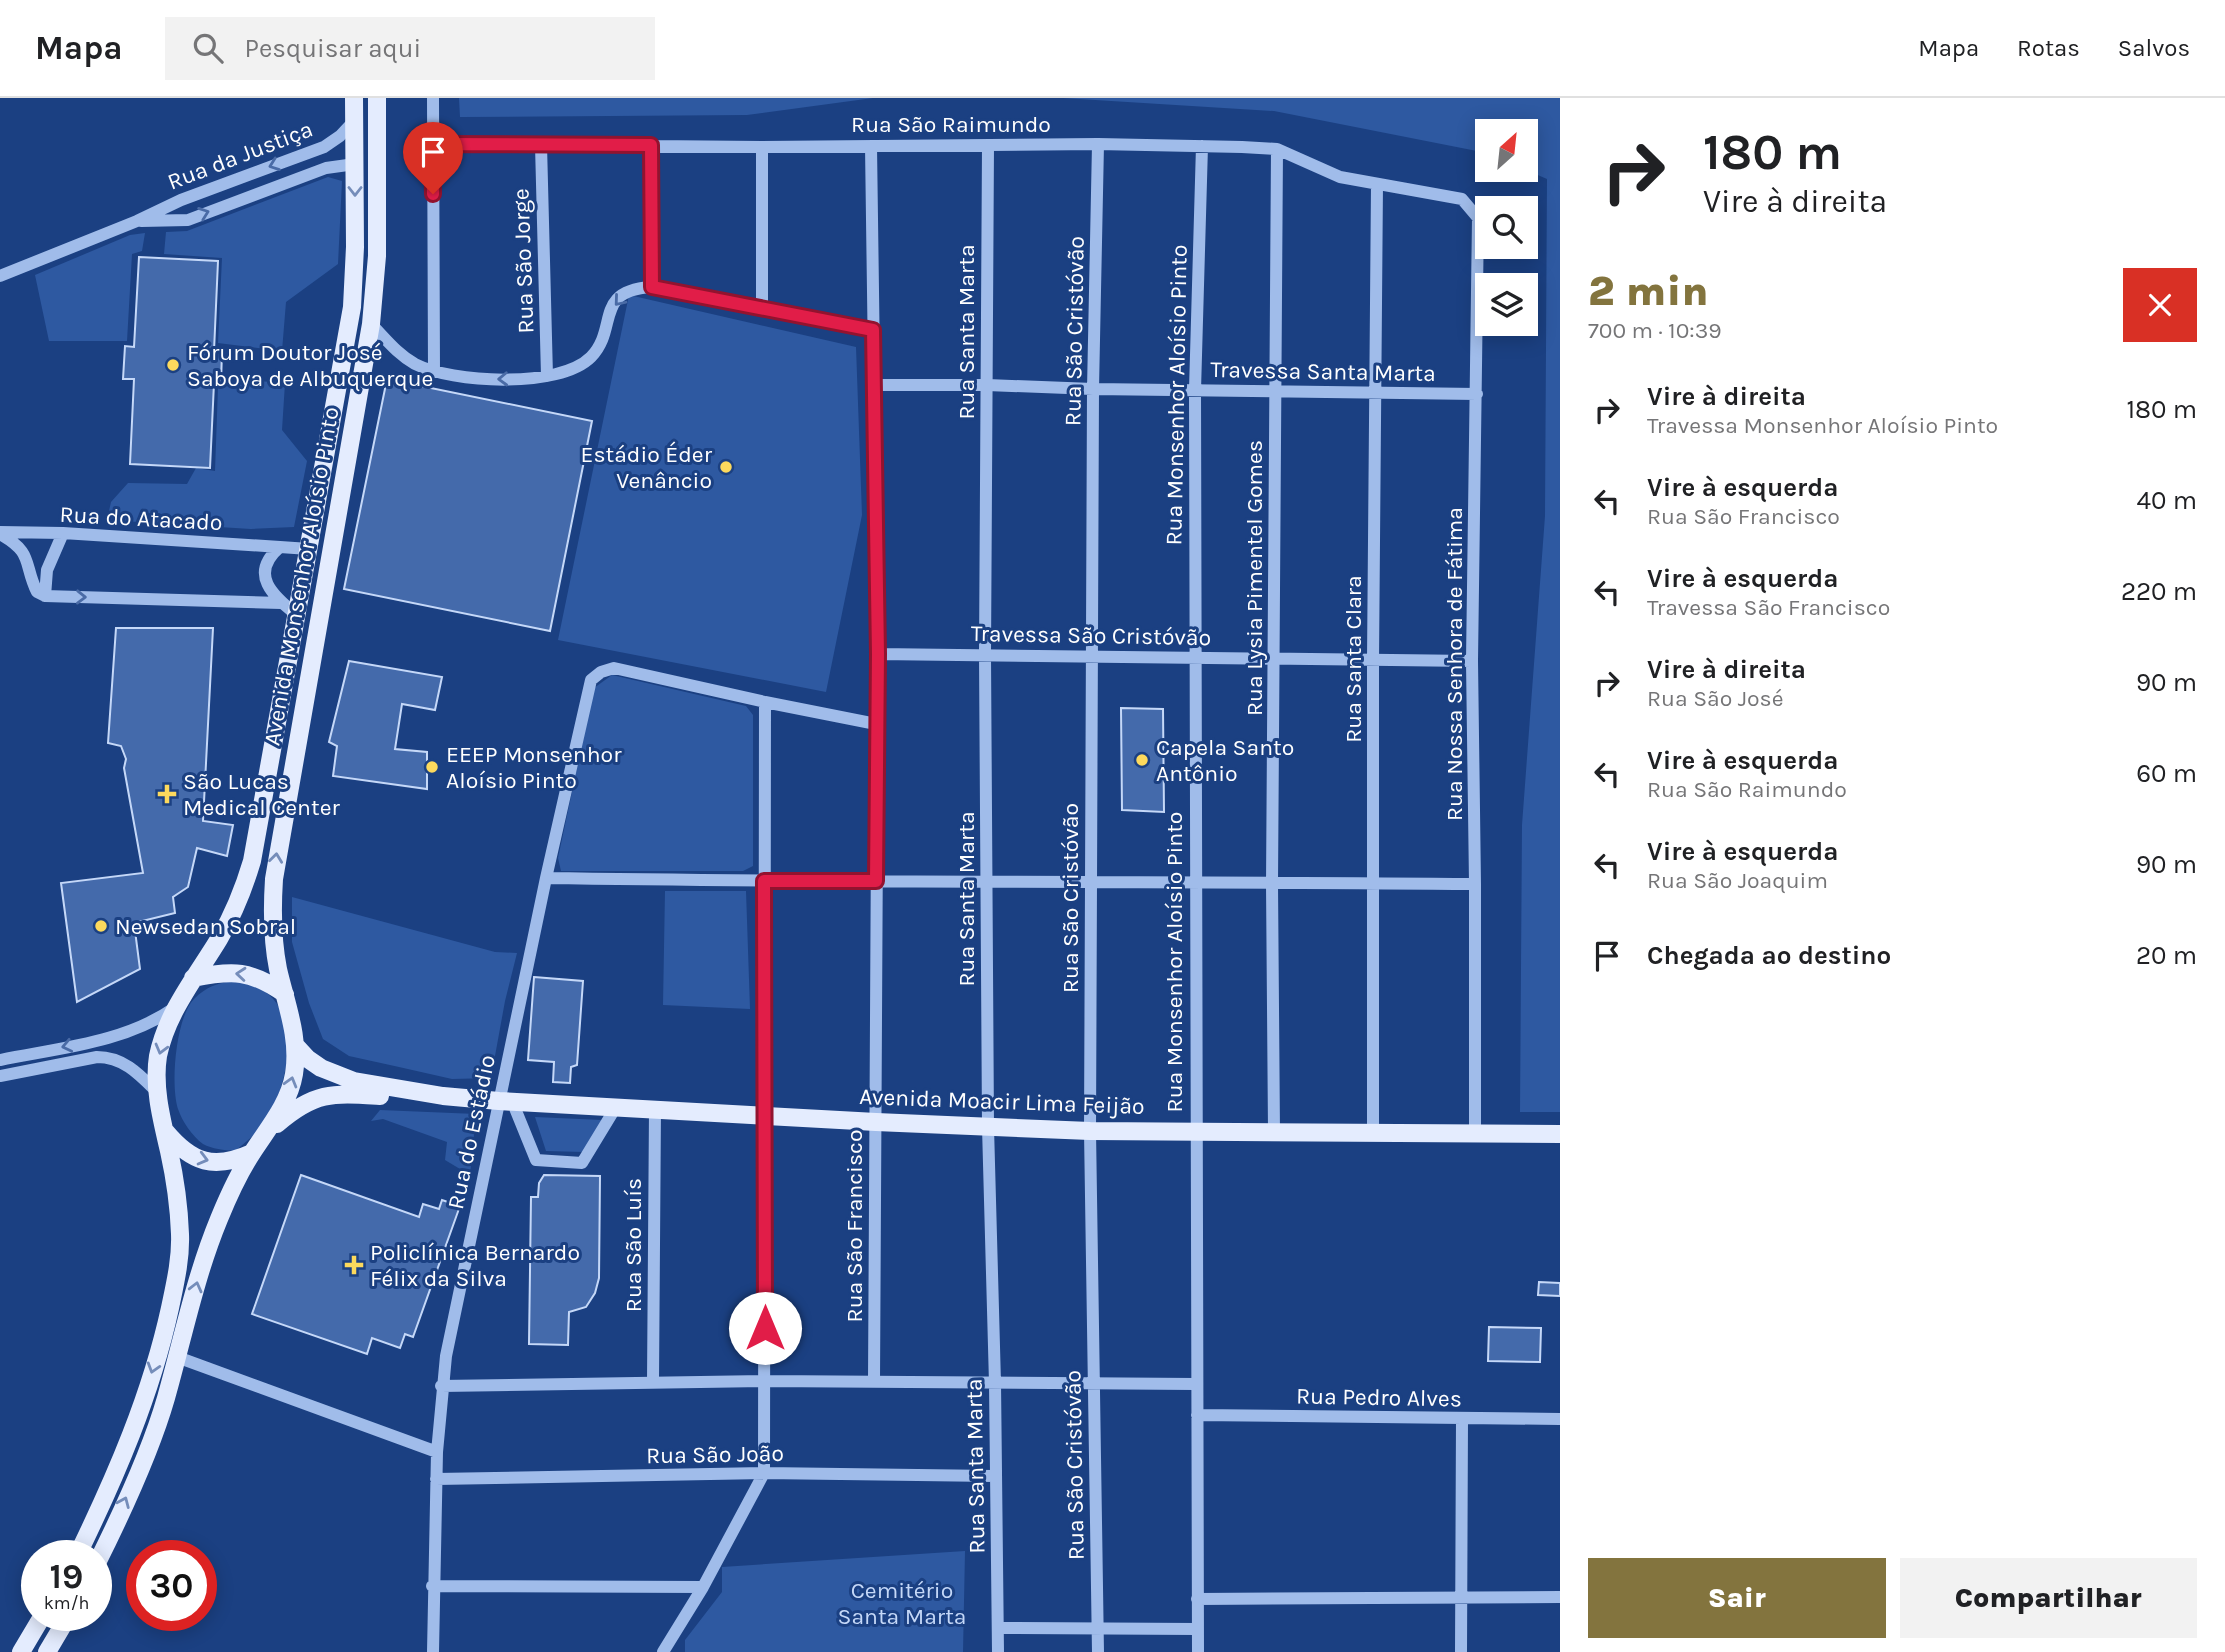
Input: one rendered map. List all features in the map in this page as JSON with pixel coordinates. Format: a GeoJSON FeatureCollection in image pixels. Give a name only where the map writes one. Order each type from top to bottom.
{"type":"FeatureCollection","features":[{"type":"Feature","properties":{"kind":"main road","name":"Avenida Monsenhor Aloísio Pinto"},"geometry":{"type":"LineString","coordinates":[[84,1540],[138,1418],[166,1325],[178,1267],[179,1208],[158,1093],[158,1059],[176,1007],[219,938],[247,878],[252,861],[352,307],[355,247],[354,98]]}},
{"type":"Feature","properties":{"kind":"main road","name":"Avenida Monsenhor Aloísio Pinto"},"geometry":{"type":"LineString","coordinates":[[107,1540],[165,1401],[211,1238],[252,1153],[269,1131],[286,1100],[294,1075],[296,1046],[278,968],[272,915],[277,850],[372,324],[377,256],[377,98]]}},
{"type":"Feature","properties":{"kind":"main road"},"geometry":{"type":"LineString","coordinates":[[193,978],[223,973],[253,975],[285,993]]}},
{"type":"Feature","properties":{"kind":"main road"},"geometry":{"type":"LineString","coordinates":[[296,1046],[308,1059],[334,1075],[354,1082],[443,1096]]}},
{"type":"Feature","properties":{"kind":"main road"},"geometry":{"type":"LineString","coordinates":[[269,1131],[294,1109],[312,1099],[330,1094],[443,1096]]}},
{"type":"Feature","properties":{"kind":"main road","name":"Avenida Moacir Lima Feijão"},"geometry":{"type":"LineString","coordinates":[[443,1096],[988,1128],[1560,1134]]}},
{"type":"Feature","properties":{"kind":"main road"},"geometry":{"type":"LineString","coordinates":[[164,1130],[179,1147],[195,1158],[213,1162],[229,1161],[252,1153]]}},
{"type":"Feature","properties":{"kind":"main road"},"geometry":{"type":"LineString","coordinates":[[21,1652],[33,1631]]}},
{"type":"Feature","properties":{"kind":"main road"},"geometry":{"type":"LineString","coordinates":[[47,1652],[59,1631]]}},
{"type":"Feature","properties":{"kind":"street"},"geometry":{"type":"LineString","coordinates":[[433,98],[434,372]]}},
{"type":"Feature","properties":{"kind":"street","name":"Rua da Justiça"},"geometry":{"type":"LineString","coordinates":[[0,276],[137,221],[181,200],[324,147],[340,136],[354,121]]}},
{"type":"Feature","properties":{"kind":"street","name":"Rua São Raimundo"},"geometry":{"type":"LineString","coordinates":[[432,144],[762,147],[1098,144],[1277,149],[1326,172],[1462,199]]}},
{"type":"Feature","properties":{"kind":"street","name":"Rua São Cristóvão"},"geometry":{"type":"LineString","coordinates":[[1098,144],[1093,389],[1090,1131],[1098,1652]]}},
{"type":"Feature","properties":{"kind":"street","name":"Rua São Jorge"},"geometry":{"type":"LineString","coordinates":[[541,145],[547,376]]}},
{"type":"Feature","properties":{"kind":"street"},"geometry":{"type":"LineString","coordinates":[[651,145],[652,287]]}},
{"type":"Feature","properties":{"kind":"street","name":"Rua São Francisco"},"geometry":{"type":"LineString","coordinates":[[871,145],[878,654],[874,1382]]}},
{"type":"Feature","properties":{"kind":"street","name":"Rua Santa Marta"},"geometry":{"type":"LineString","coordinates":[[988,145],[985,655],[988,1128],[995,1382],[998,1652]]}},
{"type":"Feature","properties":{"kind":"street","name":"Rua Monsenhor Aloísio Pinto"},"geometry":{"type":"LineString","coordinates":[[1198,1652],[1194,883],[1195,390],[1202,146]]}},
{"type":"Feature","properties":{"kind":"street"},"geometry":{"type":"LineString","coordinates":[[762,147],[762,308]]}},
{"type":"Feature","properties":{"kind":"street","name":"Rua Lysia Pimentel Gomes"},"geometry":{"type":"LineString","coordinates":[[1273,1132],[1277,149]]}},
{"type":"Feature","properties":{"kind":"street","name":"Rua da Justiça"},"geometry":{"type":"LineString","coordinates":[[137,221],[187,220],[326,168],[355,164]]}},
{"type":"Feature","properties":{"kind":"street","name":"Rua Santa Clara"},"geometry":{"type":"LineString","coordinates":[[1373,1133],[1377,184]]}},
{"type":"Feature","properties":{"kind":"street","name":"Rua Nossa Senhora de Fátima"},"geometry":{"type":"LineString","coordinates":[[1462,199],[1478,218],[1472,661],[1475,1135]]}},
{"type":"Feature","properties":{"kind":"street"},"geometry":{"type":"LineString","coordinates":[[372,324],[400,354],[434,372],[498,380],[547,376],[575,367],[591,357],[614,303],[622,294],[634,288],[652,287],[873,330]]}},
{"type":"Feature","properties":{"kind":"street","name":"Travessa Santa Marta"},"geometry":{"type":"LineString","coordinates":[[875,385],[1477,394]]}},
{"type":"Feature","properties":{"kind":"street"},"geometry":{"type":"LineString","coordinates":[[0,533],[22,551],[29,561],[37,592],[45,596],[281,603]]}},
{"type":"Feature","properties":{"kind":"street","name":"Rua do Atacado"},"geometry":{"type":"LineString","coordinates":[[0,533],[63,533],[309,549]]}},
{"type":"Feature","properties":{"kind":"street"},"geometry":{"type":"LineString","coordinates":[[45,596],[47,570],[63,533]]}},
{"type":"Feature","properties":{"kind":"street"},"geometry":{"type":"LineString","coordinates":[[280,547],[270,558],[265,572],[269,589],[297,615]]}},
{"type":"Feature","properties":{"kind":"street","name":"Travessa São Cristóvão"},"geometry":{"type":"LineString","coordinates":[[878,654],[1472,661]]}},
{"type":"Feature","properties":{"kind":"street","name":"Rua do Estádio"},"geometry":{"type":"LineString","coordinates":[[433,1652],[436,1452],[441,1385],[506,1101],[546,878],[591,680],[601,672],[614,668],[765,702]]}},
{"type":"Feature","properties":{"kind":"street"},"geometry":{"type":"LineString","coordinates":[[663,1652],[703,1587],[764,1473],[765,702],[876,724]]}},
{"type":"Feature","properties":{"kind":"street"},"geometry":{"type":"LineString","coordinates":[[546,878],[1475,884]]}},
{"type":"Feature","properties":{"kind":"street"},"geometry":{"type":"LineString","coordinates":[[0,1060],[122,1034],[145,1027],[176,1007]]}},
{"type":"Feature","properties":{"kind":"street"},"geometry":{"type":"LineString","coordinates":[[0,1076],[97,1057],[110,1057],[136,1072],[158,1093]]}},
{"type":"Feature","properties":{"kind":"street"},"geometry":{"type":"LineString","coordinates":[[506,1101],[536,1160],[582,1163],[616,1107]]}},
{"type":"Feature","properties":{"kind":"street","name":"Rua São Luís"},"geometry":{"type":"LineString","coordinates":[[653,1381],[655,1109]]}},
{"type":"Feature","properties":{"kind":"street"},"geometry":{"type":"LineString","coordinates":[[177,1357],[436,1452]]}},
{"type":"Feature","properties":{"kind":"street"},"geometry":{"type":"LineString","coordinates":[[441,1385],[653,1381],[1196,1384]]}},
{"type":"Feature","properties":{"kind":"street","name":"Rua Pedro Alves"},"geometry":{"type":"LineString","coordinates":[[1197,1415],[1560,1419]]}},
{"type":"Feature","properties":{"kind":"street"},"geometry":{"type":"LineString","coordinates":[[1461,1652],[1462,1419]]}},
{"type":"Feature","properties":{"kind":"street","name":"Rua São João"},"geometry":{"type":"LineString","coordinates":[[436,1479],[764,1473],[995,1476]]}},
{"type":"Feature","properties":{"kind":"street"},"geometry":{"type":"LineString","coordinates":[[432,1586],[703,1587]]}},
{"type":"Feature","properties":{"kind":"street"},"geometry":{"type":"LineString","coordinates":[[1197,1599],[1560,1597]]}},
{"type":"Feature","properties":{"kind":"street"},"geometry":{"type":"LineString","coordinates":[[999,1628],[1197,1629]]}},
{"type":"Feature","properties":{"kind":"green space"},"geometry":{"type":"Polygon","coordinates":[[[459,98],[873,98],[747,115],[460,117],[459,98]]]}},
{"type":"Feature","properties":{"kind":"green space"},"geometry":{"type":"Polygon","coordinates":[[[1063,98],[1560,98],[1560,1112],[1520,1112],[1522,825],[1545,516],[1547,179],[1538,175],[1538,119],[1475,119],[1475,151],[1274,111],[1063,98]]]}},
{"type":"Feature","properties":{"kind":"green space"},"geometry":{"type":"Polygon","coordinates":[[[328,177],[342,181],[338,264],[286,302],[282,351],[218,343],[222,258],[164,254],[166,232],[187,231],[328,177]]]}},
{"type":"Feature","properties":{"kind":"green space"},"geometry":{"type":"Polygon","coordinates":[[[145,233],[142,251],[132,254],[127,341],[49,341],[35,275],[130,235],[145,233]]]}},
{"type":"Feature","properties":{"kind":"green space","name":"Estádio Éder Venâncio"},"geometry":{"type":"Polygon","coordinates":[[[629,295],[856,347],[862,515],[826,692],[558,640],[629,295]]]}},
{"type":"Feature","properties":{"kind":"green space"},"geometry":{"type":"Polygon","coordinates":[[[258,381],[285,383],[282,430],[307,461],[294,527],[251,529],[107,520],[111,502],[128,483],[187,484],[196,468],[215,471],[218,387],[258,381]]]}},
{"type":"Feature","properties":{"kind":"green space"},"geometry":{"type":"Polygon","coordinates":[[[612,675],[746,706],[753,715],[753,866],[743,871],[561,871],[558,858],[594,688],[612,675]]]}},
{"type":"Feature","properties":{"kind":"green space"},"geometry":{"type":"Polygon","coordinates":[[[665,891],[746,891],[750,1009],[663,1005],[665,891]]]}},
{"type":"Feature","properties":{"kind":"green space"},"geometry":{"type":"Polygon","coordinates":[[[292,897],[495,952],[517,953],[491,1078],[452,1079],[349,1056],[323,1039],[309,1003],[292,942],[292,897]]]}},
{"type":"Feature","properties":{"kind":"green space"},"geometry":{"type":"Polygon","coordinates":[[[233,981],[253,985],[269,994],[279,1007],[288,1040],[283,1078],[272,1111],[260,1129],[235,1151],[210,1147],[195,1137],[178,1109],[175,1084],[176,1051],[188,1008],[194,999],[207,989],[233,981]]]}},
{"type":"Feature","properties":{"kind":"green space"},"geometry":{"type":"Polygon","coordinates":[[[380,1110],[476,1114],[470,1175],[445,1160],[447,1142],[383,1119],[371,1121],[380,1110]]]}},
{"type":"Feature","properties":{"kind":"green space"},"geometry":{"type":"Polygon","coordinates":[[[535,1117],[602,1120],[584,1152],[546,1151],[535,1117]]]}},
{"type":"Feature","properties":{"kind":"green space","name":"Cemitério Santa Marta"},"geometry":{"type":"Polygon","coordinates":[[[965,1551],[963,1652],[685,1652],[685,1640],[722,1592],[722,1567],[965,1551]]]}},
{"type":"Feature","properties":{"kind":"building","name":"Fórum Doutor José Saboya de Albuquerque"},"geometry":{"type":"Polygon","coordinates":[[[139,257],[218,261],[214,351],[222,351],[221,383],[214,383],[210,468],[130,464],[134,379],[123,379],[125,346],[134,347],[139,257]]]}},
{"type":"Feature","properties":{"kind":"building"},"geometry":{"type":"Polygon","coordinates":[[[387,379],[592,421],[550,631],[344,589],[387,379]]]}},
{"type":"Feature","properties":{"kind":"building","name":"São Lucas Medical Center"},"geometry":{"type":"Polygon","coordinates":[[[116,628],[213,628],[203,821],[233,825],[227,856],[197,848],[188,887],[173,897],[175,913],[134,923],[140,969],[77,1002],[61,883],[143,873],[124,768],[126,759],[121,746],[108,743],[116,628]]]}},
{"type":"Feature","properties":{"kind":"building"},"geometry":{"type":"Polygon","coordinates":[[[349,661],[442,677],[435,710],[402,704],[395,749],[427,752],[427,789],[333,776],[337,746],[329,742],[349,661]]]}},
{"type":"Feature","properties":{"kind":"building","name":"Capela Santo Antônio"},"geometry":{"type":"Polygon","coordinates":[[[1121,708],[1163,709],[1164,812],[1122,810],[1121,708]]]}},
{"type":"Feature","properties":{"kind":"building"},"geometry":{"type":"Polygon","coordinates":[[[534,977],[583,981],[577,1065],[571,1067],[570,1083],[553,1082],[554,1062],[528,1060],[534,977]]]}},
{"type":"Feature","properties":{"kind":"building","name":"Policlínica Bernardo Félix da Silva"},"geometry":{"type":"Polygon","coordinates":[[[301,1175],[419,1217],[423,1204],[439,1209],[442,1200],[460,1206],[413,1337],[405,1334],[400,1348],[372,1338],[367,1354],[252,1314],[301,1175]]]}},
{"type":"Feature","properties":{"kind":"building"},"geometry":{"type":"Polygon","coordinates":[[[544,1175],[600,1176],[599,1278],[595,1293],[586,1307],[569,1312],[568,1345],[529,1344],[531,1197],[538,1197],[539,1183],[544,1175]]]}},
{"type":"Feature","properties":{"kind":"building"},"geometry":{"type":"Polygon","coordinates":[[[1539,1282],[1560,1283],[1560,1296],[1538,1295],[1539,1282]]]}},
{"type":"Feature","properties":{"kind":"building"},"geometry":{"type":"Polygon","coordinates":[[[1489,1327],[1541,1328],[1540,1362],[1488,1361],[1489,1327]]]}},
{"type":"Feature","properties":{"kind":"place","name":"Fórum Doutor José Saboya de Albuquerque"},"geometry":{"type":"Point","coordinates":[173,365]}},
{"type":"Feature","properties":{"kind":"place","name":"Estádio Éder Venâncio"},"geometry":{"type":"Point","coordinates":[726,467]}},
{"type":"Feature","properties":{"kind":"place","name":"Capela Santo Antônio"},"geometry":{"type":"Point","coordinates":[1142,760]}},
{"type":"Feature","properties":{"kind":"place","name":"EEEP Monsenhor Aloísio Pinto"},"geometry":{"type":"Point","coordinates":[432,767]}},
{"type":"Feature","properties":{"kind":"place","name":"São Lucas Medical Center"},"geometry":{"type":"Point","coordinates":[167,794]}},
{"type":"Feature","properties":{"kind":"place","name":"Newsedan Sobral"},"geometry":{"type":"Point","coordinates":[101,926]}},
{"type":"Feature","properties":{"kind":"place","name":"Policlínica Bernardo Félix da Silva"},"geometry":{"type":"Point","coordinates":[354,1265]}},
{"type":"Feature","properties":{"kind":"route"},"geometry":{"type":"LineString","coordinates":[[433,194],[432,144],[651,145],[652,287],[873,330],[878,654],[876,881],[764,881],[765,1328]]}}]}
